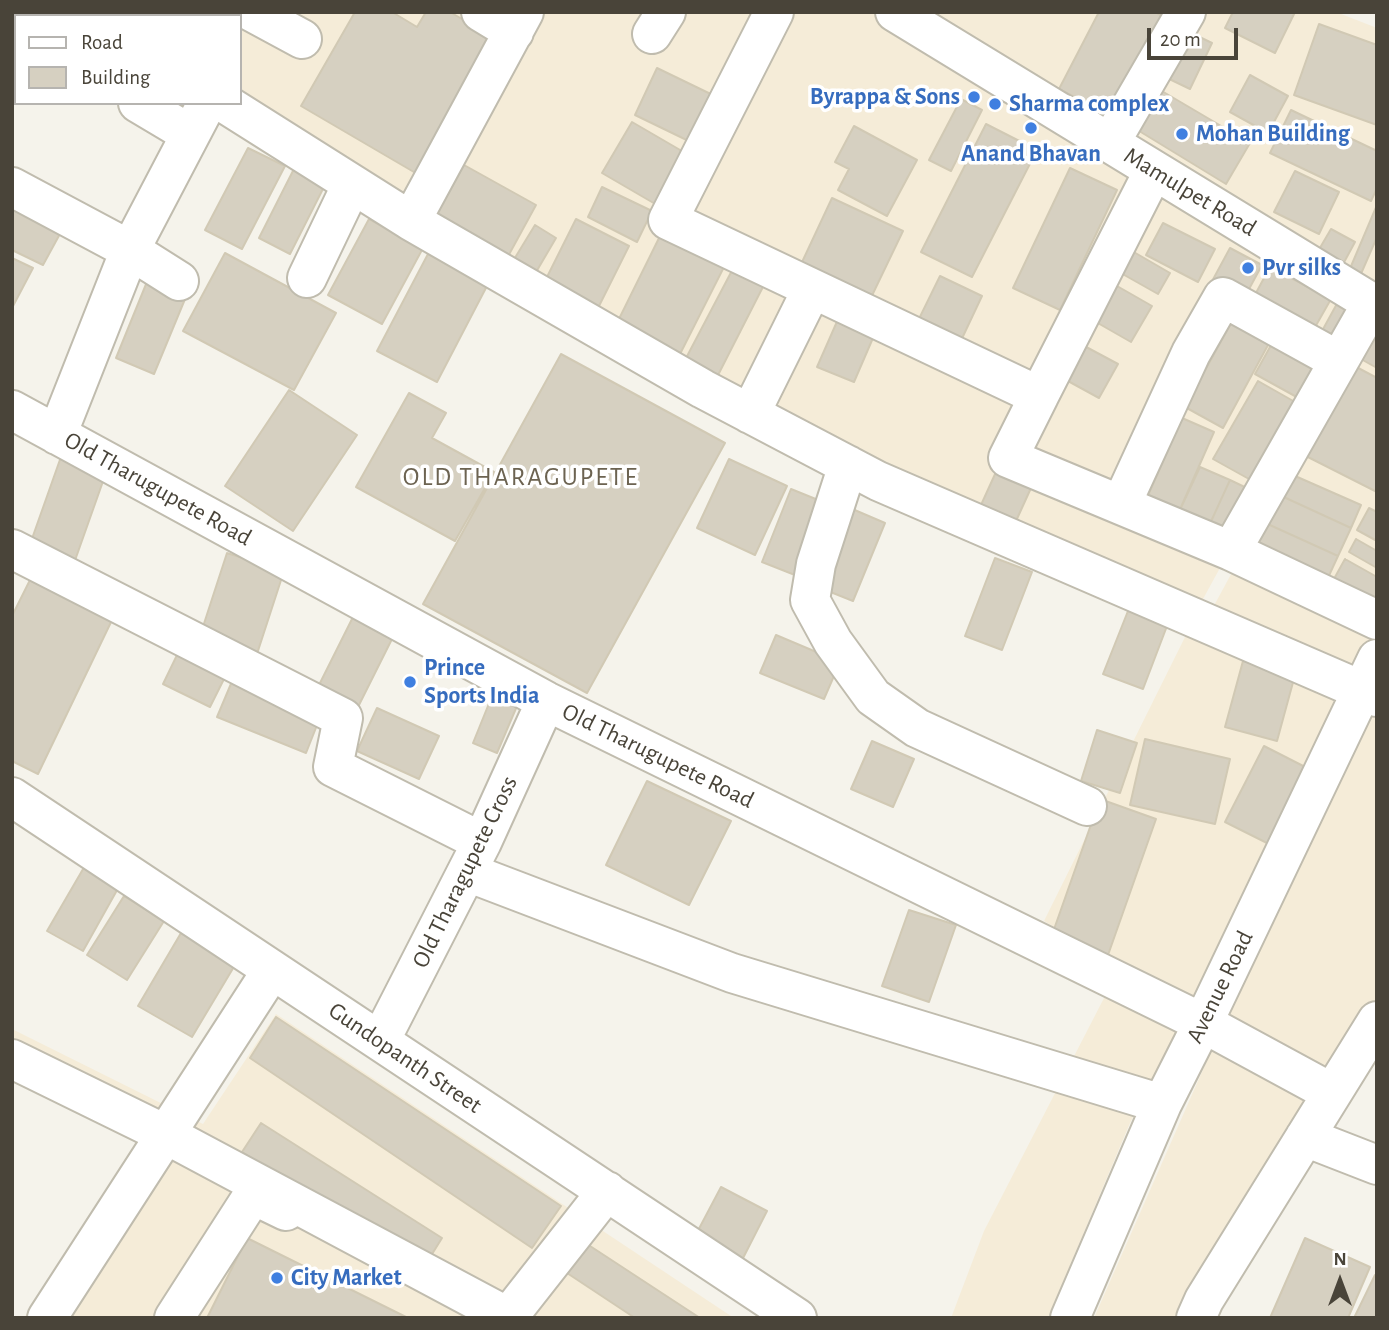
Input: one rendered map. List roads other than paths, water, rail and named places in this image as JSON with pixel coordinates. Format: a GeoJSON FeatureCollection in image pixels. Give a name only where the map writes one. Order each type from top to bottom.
{"type":"FeatureCollection","features":[{"type":"Feature","properties":{"kind":"street"},"geometry":{"type":"LineString","coordinates":[[253,12],[302,39]]}},
{"type":"Feature","properties":{"kind":"street"},"geometry":{"type":"LineString","coordinates":[[411,220],[519,22],[481,12]]}},
{"type":"Feature","properties":{"kind":"street"},"geometry":{"type":"LineString","coordinates":[[774,12],[668,220],[1039,396]]}},
{"type":"Feature","properties":{"kind":"street","name":"Mamulpet Road"},"geometry":{"type":"LineString","coordinates":[[895,12],[1374,304]]}},
{"type":"Feature","properties":{"kind":"street"},"geometry":{"type":"LineString","coordinates":[[1110,143],[1186,12]]}},
{"type":"Feature","properties":{"kind":"street"},"geometry":{"type":"LineString","coordinates":[[57,435],[130,250],[199,118],[146,105]]}},
{"type":"Feature","properties":{"kind":"street"},"geometry":{"type":"LineString","coordinates":[[226,105],[411,220],[691,383],[878,481],[1372,681]]}},
{"type":"Feature","properties":{"kind":"street"},"geometry":{"type":"LineString","coordinates":[[1154,170],[1008,458],[1231,551],[1377,620]]}},
{"type":"Feature","properties":{"kind":"street"},"geometry":{"type":"LineString","coordinates":[[307,278],[352,184]]}},
{"type":"Feature","properties":{"kind":"street"},"geometry":{"type":"LineString","coordinates":[[12,187],[130,250],[179,281]]}},
{"type":"Feature","properties":{"kind":"street"},"geometry":{"type":"LineString","coordinates":[[750,414],[813,289]]}},
{"type":"Feature","properties":{"kind":"street"},"geometry":{"type":"LineString","coordinates":[[1121,505],[1192,353],[1223,297],[1339,361]]}},
{"type":"Feature","properties":{"kind":"street"},"geometry":{"type":"LineString","coordinates":[[1231,551],[1374,304]]}},
{"type":"Feature","properties":{"kind":"street","name":"Old Tharugupete Road"},"geometry":{"type":"LineString","coordinates":[[12,410],[546,701],[1203,1023],[1332,1093]]}},
{"type":"Feature","properties":{"kind":"street"},"geometry":{"type":"LineString","coordinates":[[848,465],[816,564],[810,600],[833,642],[873,697],[916,728],[1087,806]]}},
{"type":"Feature","properties":{"kind":"street"},"geometry":{"type":"LineString","coordinates":[[12,549],[343,718],[333,767],[475,857],[732,973],[1162,1104]]}},
{"type":"Feature","properties":{"kind":"street","name":"Avenue Road"},"geometry":{"type":"LineString","coordinates":[[1070,1318],[1162,1104],[1372,681]]}},
{"type":"Feature","properties":{"kind":"street","name":"Old Tharagupete Cross"},"geometry":{"type":"LineString","coordinates":[[380,1041],[475,857],[546,701]]}},
{"type":"Feature","properties":{"kind":"street","name":"Gundopanth Street"},"geometry":{"type":"LineString","coordinates":[[12,797],[797,1318]]}},
{"type":"Feature","properties":{"kind":"street"},"geometry":{"type":"LineString","coordinates":[[47,1318],[272,970]]}},
{"type":"Feature","properties":{"kind":"street"},"geometry":{"type":"LineString","coordinates":[[1196,1318],[1204,1300],[1376,1022]]}},
{"type":"Feature","properties":{"kind":"street"},"geometry":{"type":"LineString","coordinates":[[12,1059],[165,1134],[508,1317],[607,1191]]}},
{"type":"Feature","properties":{"kind":"street"},"geometry":{"type":"LineString","coordinates":[[1305,1138],[1377,1165]]}},
{"type":"Feature","properties":{"kind":"street"},"geometry":{"type":"LineString","coordinates":[[174,1318],[253,1195],[491,1318]]}},
{"type":"Feature","properties":{"kind":"place","name":"Byrappa & Sons"},"geometry":{"type":"Point","coordinates":[974,97]}},
{"type":"Feature","properties":{"kind":"place","name":"Sharma complex"},"geometry":{"type":"Point","coordinates":[995,104]}},
{"type":"Feature","properties":{"kind":"place","name":"Anand Bhavan"},"geometry":{"type":"Point","coordinates":[1031,128]}},
{"type":"Feature","properties":{"kind":"place","name":"Mohan Building"},"geometry":{"type":"Point","coordinates":[1182,134]}},
{"type":"Feature","properties":{"kind":"place","name":"Pvr silks"},"geometry":{"type":"Point","coordinates":[1248,268]}},
{"type":"Feature","properties":{"kind":"place","name":"Prince Sports India"},"geometry":{"type":"Point","coordinates":[410,682]}},
{"type":"Feature","properties":{"kind":"place","name":"City Market"},"geometry":{"type":"Point","coordinates":[277,1278]}},
{"type":"Feature","properties":{"kind":"district","name":"OLD THARAGUPETE"},"geometry":{"type":"Point","coordinates":[521,477]}}]}
